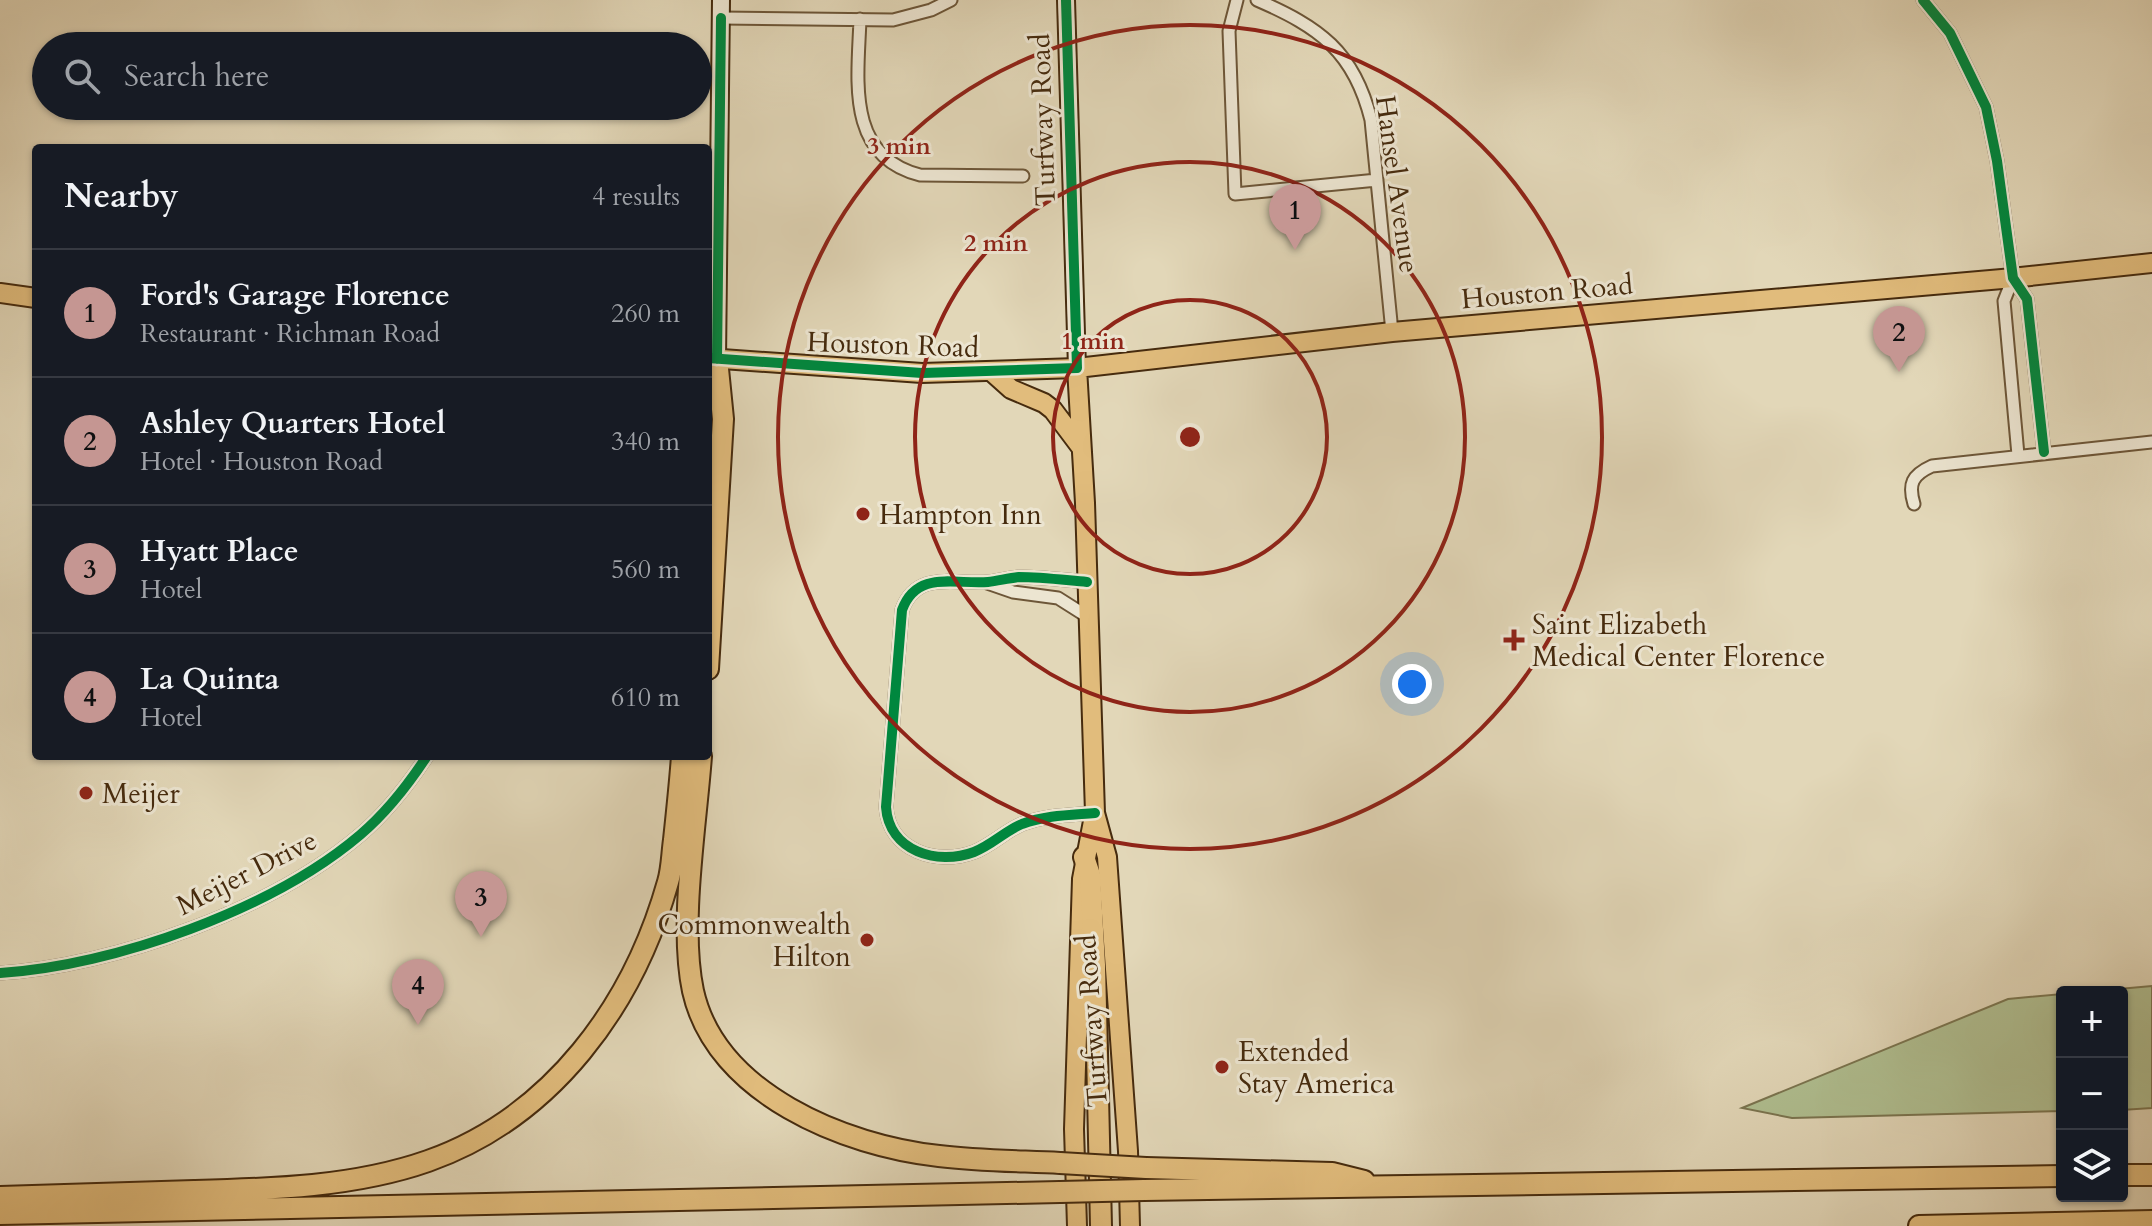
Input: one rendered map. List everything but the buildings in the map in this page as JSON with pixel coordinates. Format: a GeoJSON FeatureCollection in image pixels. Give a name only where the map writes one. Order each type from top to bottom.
{"type":"FeatureCollection","features":[{"type":"Feature","properties":{"kind":"highway"},"geometry":{"type":"LineString","coordinates":[[712,602],[723,419],[713,359]]}},
{"type":"Feature","properties":{"kind":"highway"},"geometry":{"type":"LineString","coordinates":[[0,1197],[305,1186],[371,1176],[413,1165],[470,1142],[528,1105],[565,1070],[599,1030],[627,987],[649,939],[669,879],[682,760]]}},
{"type":"Feature","properties":{"kind":"highway"},"geometry":{"type":"LineString","coordinates":[[701,760],[688,945],[694,992],[707,1031],[730,1063],[756,1086],[790,1109],[870,1143],[939,1156],[1146,1168],[1332,1173],[1391,1188]]}},
{"type":"Feature","properties":{"kind":"highway"},"geometry":{"type":"LineString","coordinates":[[1084,857],[1090,875],[1095,965],[1101,1226]]}},
{"type":"Feature","properties":{"kind":"highway"},"geometry":{"type":"LineString","coordinates":[[2128,1175],[2152,1175]]}},
{"type":"Feature","properties":{"kind":"highway"},"geometry":{"type":"LineString","coordinates":[[0,1214],[1144,1190],[2056,1176]]}},
{"type":"Feature","properties":{"kind":"highway"},"geometry":{"type":"LineString","coordinates":[[1919,1226],[2152,1221]]}},
{"type":"Feature","properties":{"kind":"main road"},"geometry":{"type":"LineString","coordinates":[[713,359],[721,0]]}},
{"type":"Feature","properties":{"kind":"main road","name":"Turfway Road"},"geometry":{"type":"LineString","coordinates":[[1066,0],[1095,813],[1107,857],[1128,1151],[1130,1226]]}},
{"type":"Feature","properties":{"kind":"main road","name":"Houston Road"},"geometry":{"type":"LineString","coordinates":[[713,359],[922,373],[1077,368],[1392,332],[2152,263]]}},
{"type":"Feature","properties":{"kind":"main road"},"geometry":{"type":"LineString","coordinates":[[0,293],[32,297]]}},
{"type":"Feature","properties":{"kind":"main road"},"geometry":{"type":"LineString","coordinates":[[992,372],[1011,389],[1053,410],[1082,448]]}},
{"type":"Feature","properties":{"kind":"main road","name":"Turfway Road"},"geometry":{"type":"LineString","coordinates":[[1077,1226],[1074,1129],[1084,857],[1095,813]]}},
{"type":"Feature","properties":{"kind":"street"},"geometry":{"type":"LineString","coordinates":[[721,18],[893,20],[931,10],[951,0]]}},
{"type":"Feature","properties":{"kind":"street"},"geometry":{"type":"LineString","coordinates":[[1237,0],[1229,31],[1235,194],[1377,180]]}},
{"type":"Feature","properties":{"kind":"street","name":"Hansel Avenue"},"geometry":{"type":"LineString","coordinates":[[1257,0],[1308,25],[1330,40],[1357,77],[1367,103],[1392,332]]}},
{"type":"Feature","properties":{"kind":"street"},"geometry":{"type":"LineString","coordinates":[[1923,0],[1950,33],[1986,107],[1997,161],[2013,278],[2027,299],[2044,452]]}},
{"type":"Feature","properties":{"kind":"street"},"geometry":{"type":"LineString","coordinates":[[860,19],[860,115],[867,135],[880,153],[905,172],[920,175],[1023,176]]}},
{"type":"Feature","properties":{"kind":"street"},"geometry":{"type":"LineString","coordinates":[[2013,278],[2004,301],[2018,455]]}},
{"type":"Feature","properties":{"kind":"street"},"geometry":{"type":"LineString","coordinates":[[1914,504],[1910,490],[1914,478],[1932,466],[2152,442]]}},
{"type":"Feature","properties":{"kind":"street"},"geometry":{"type":"LineString","coordinates":[[1087,582],[1015,577],[987,583],[944,581],[928,583],[906,600],[902,610],[887,822],[901,843],[913,850],[926,855],[954,857],[972,853],[1019,825],[1042,818],[1095,813]]}},
{"type":"Feature","properties":{"kind":"street"},"geometry":{"type":"LineString","coordinates":[[987,583],[1013,592],[1058,598],[1088,617]]}},
{"type":"Feature","properties":{"kind":"street","name":"Meijer Drive"},"geometry":{"type":"LineString","coordinates":[[0,973],[52,966],[140,946],[232,912],[274,891],[360,835],[397,798],[424,760]]}},
{"type":"Feature","properties":{"kind":"green space"},"geometry":{"type":"Polygon","coordinates":[[[2152,986],[2152,1108],[2128,1110],[2128,988],[2152,986]]]}},
{"type":"Feature","properties":{"kind":"green space"},"geometry":{"type":"Polygon","coordinates":[[[2056,995],[2056,1111],[1792,1118],[1742,1108],[2008,999],[2056,995]]]}},
{"type":"Feature","properties":{"kind":"cycle path"},"geometry":{"type":"LineString","coordinates":[[712,358],[922,373],[1077,368],[1066,0]]}},
{"type":"Feature","properties":{"kind":"cycle path"},"geometry":{"type":"LineString","coordinates":[[1923,0],[1950,33],[1986,107],[1997,161],[2013,278],[2027,299],[2044,452]]}},
{"type":"Feature","properties":{"kind":"cycle path"},"geometry":{"type":"LineString","coordinates":[[717,359],[721,18]]}},
{"type":"Feature","properties":{"kind":"cycle path"},"geometry":{"type":"LineString","coordinates":[[1087,582],[1019,577],[988,582],[939,582],[927,584],[909,597],[902,610],[886,807],[889,822],[905,844],[931,856],[945,857],[974,852],[1031,821],[1095,813]]}},
{"type":"Feature","properties":{"kind":"cycle path"},"geometry":{"type":"LineString","coordinates":[[0,973],[45,968],[141,946],[190,929],[283,887],[360,835],[396,798],[424,760]]}},
{"type":"Feature","properties":{"kind":"place","name":"Ford's Garage Florence"},"geometry":{"type":"Point","coordinates":[1295,250]}},
{"type":"Feature","properties":{"kind":"place","name":"Ashley Quarters Hotel"},"geometry":{"type":"Point","coordinates":[1899,372]}},
{"type":"Feature","properties":{"kind":"place","name":"Hampton Inn"},"geometry":{"type":"Point","coordinates":[863,514]}},
{"type":"Feature","properties":{"kind":"place","name":"Saint Elizabeth Medical Center Florence"},"geometry":{"type":"Point","coordinates":[1514,640]}},
{"type":"Feature","properties":{"kind":"place","name":"Meijer"},"geometry":{"type":"Point","coordinates":[86,793]}},
{"type":"Feature","properties":{"kind":"place","name":"Hyatt Place"},"geometry":{"type":"Point","coordinates":[481,937]}},
{"type":"Feature","properties":{"kind":"place","name":"Commonwealth Hilton"},"geometry":{"type":"Point","coordinates":[867,940]}},
{"type":"Feature","properties":{"kind":"place","name":"La Quinta"},"geometry":{"type":"Point","coordinates":[418,1025]}},
{"type":"Feature","properties":{"kind":"place","name":"Extended Stay America"},"geometry":{"type":"Point","coordinates":[1222,1067]}}]}
